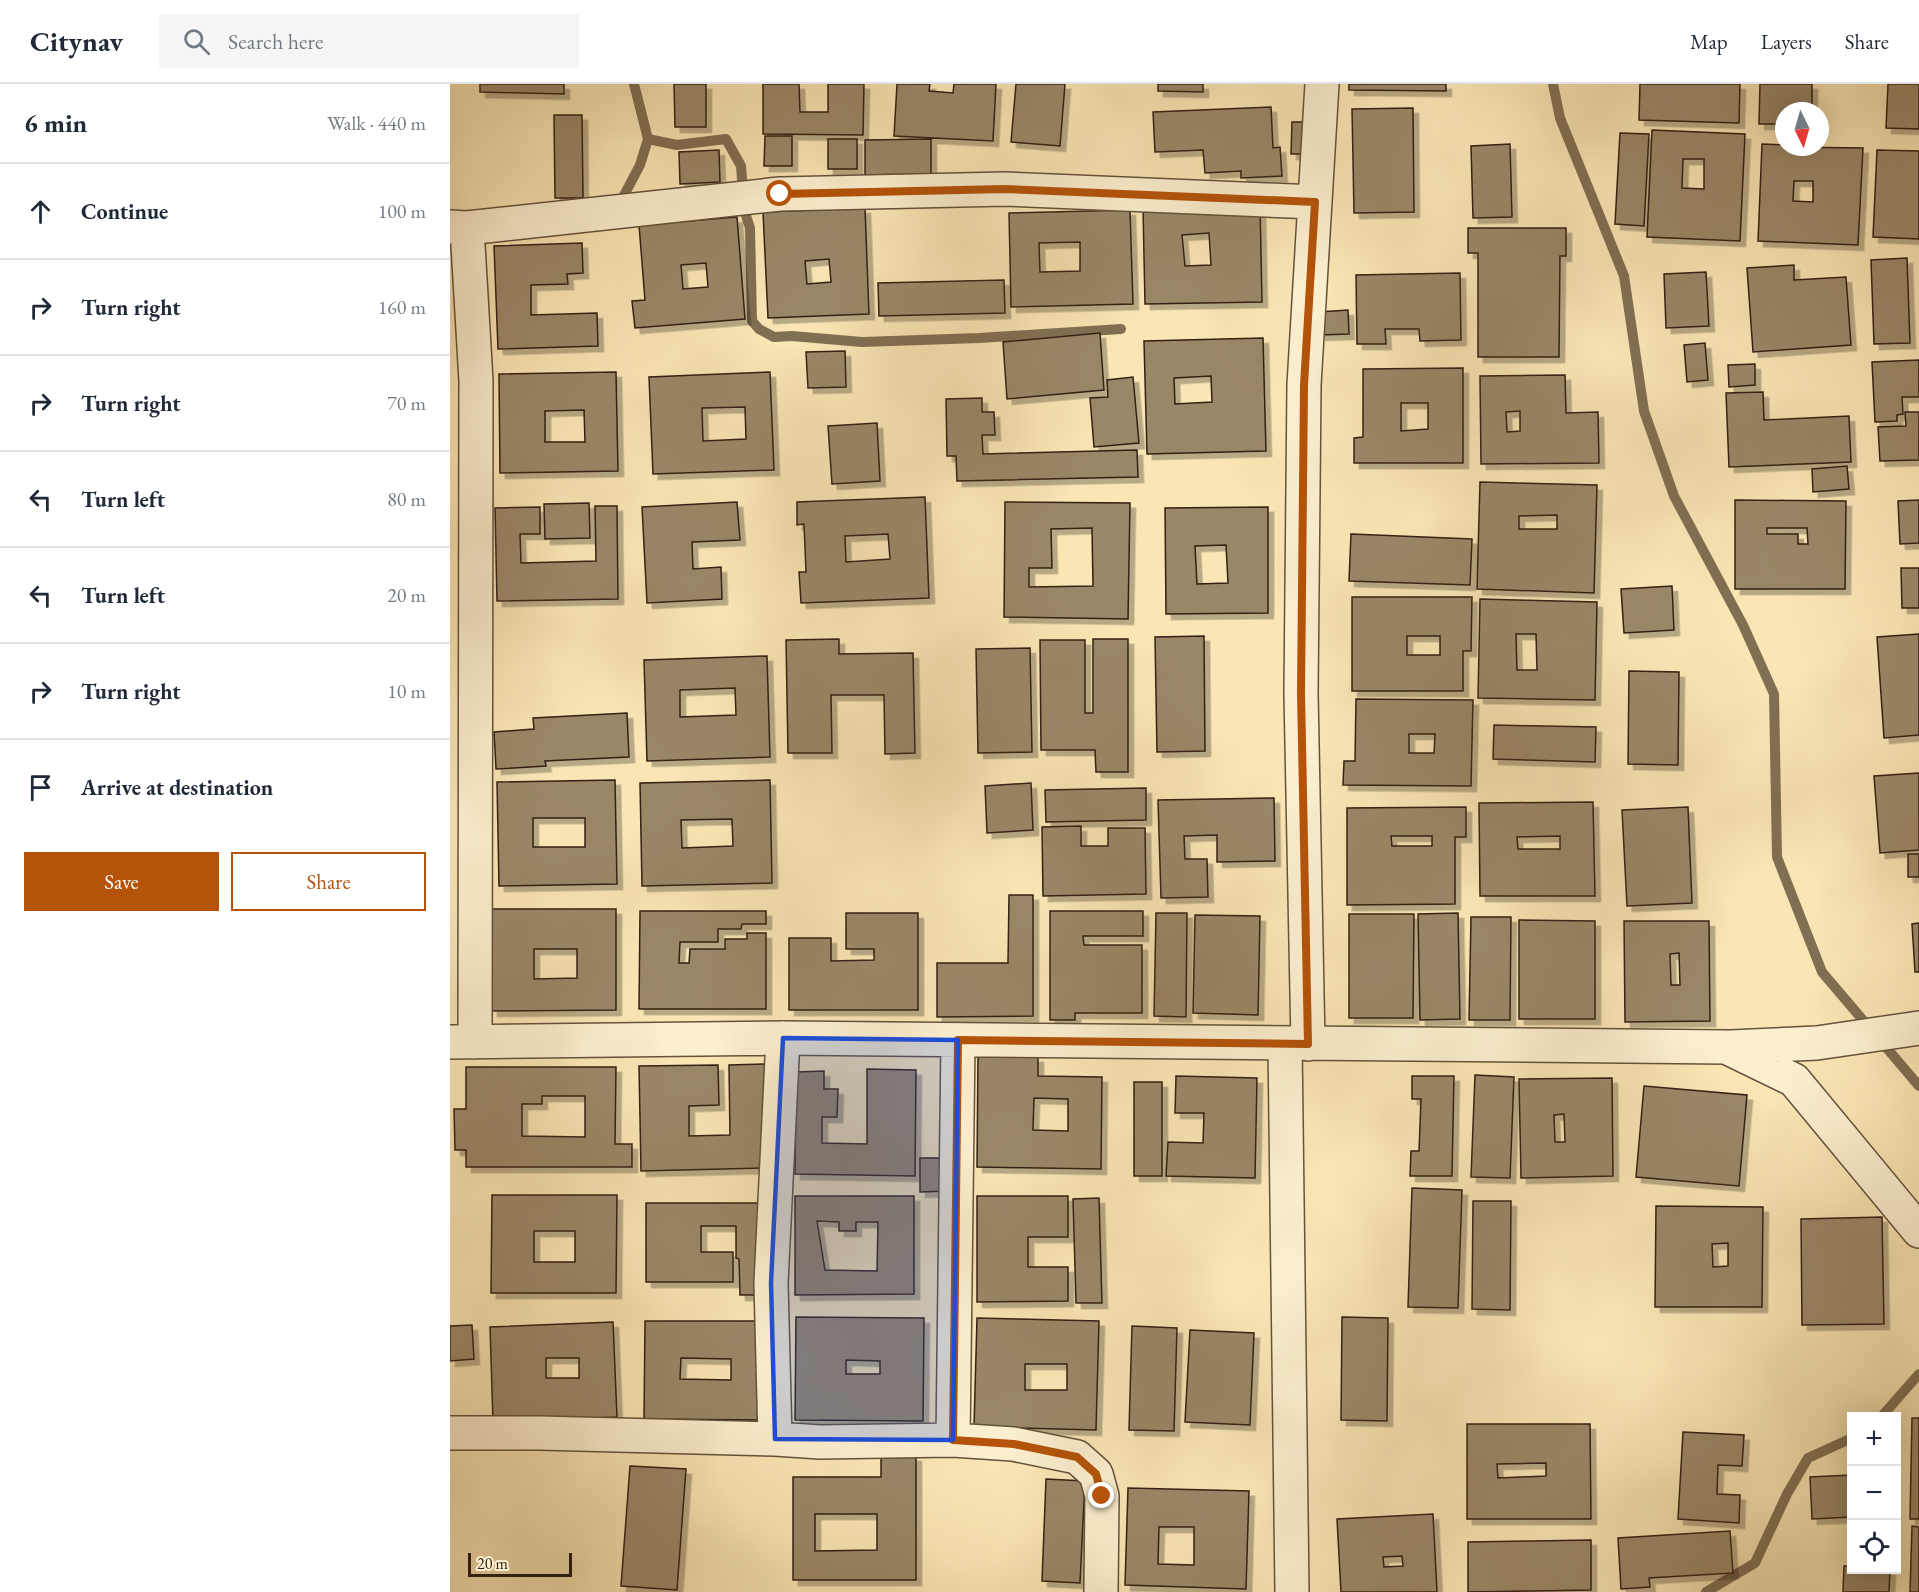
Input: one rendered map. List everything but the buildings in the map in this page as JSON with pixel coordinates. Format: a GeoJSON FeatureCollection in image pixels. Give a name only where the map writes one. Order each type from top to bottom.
{"type":"FeatureCollection","features":[{"type":"Feature","properties":{"kind":"street"},"geometry":{"type":"LineString","coordinates":[[1292,1592],[1304,397],[1322,84]]}},
{"type":"Feature","properties":{"kind":"street"},"geometry":{"type":"LineString","coordinates":[[1315,202],[1005,189],[780,194],[459,227],[476,381],[462,1042],[783,1038],[1726,1047],[1817,1043],[1918,1028]]}},
{"type":"Feature","properties":{"kind":"street"},"geometry":{"type":"LineString","coordinates":[[775,1439],[771,1283],[783,1038]]}},
{"type":"Feature","properties":{"kind":"street"},"geometry":{"type":"LineString","coordinates":[[953,1440],[958,1040]]}},
{"type":"Feature","properties":{"kind":"street"},"geometry":{"type":"LineString","coordinates":[[1726,1047],[1794,1080],[1919,1231]]}},
{"type":"Feature","properties":{"kind":"street"},"geometry":{"type":"LineString","coordinates":[[450,1433],[775,1439],[820,1442],[953,1440],[1014,1444],[1077,1457],[1096,1474],[1102,1496],[1101,1592]]}},
{"type":"Feature","properties":{"kind":"highlighted area"},"geometry":{"type":"Polygon","coordinates":[[[783,1038],[958,1040],[953,1440],[775,1439],[771,1283],[783,1038]]]}},
{"type":"Feature","properties":{"kind":"waterway"},"geometry":{"type":"LineString","coordinates":[[621,201],[640,165],[648,139],[634,84]]}},
{"type":"Feature","properties":{"kind":"waterway"},"geometry":{"type":"LineString","coordinates":[[1553,84],[1560,118],[1624,276],[1644,411],[1674,496],[1743,625],[1774,694],[1777,857],[1822,972],[1919,1086]]}},
{"type":"Feature","properties":{"kind":"waterway"},"geometry":{"type":"LineString","coordinates":[[648,139],[677,145],[726,139],[741,166],[742,179]]}},
{"type":"Feature","properties":{"kind":"waterway"},"geometry":{"type":"LineString","coordinates":[[742,203],[750,228],[752,321],[759,329],[774,337],[792,336],[862,342],[979,338],[1121,329]]}},
{"type":"Feature","properties":{"kind":"waterway"},"geometry":{"type":"LineString","coordinates":[[1886,1412],[1919,1374]]}},
{"type":"Feature","properties":{"kind":"waterway"},"geometry":{"type":"LineString","coordinates":[[1706,1592],[1755,1563],[1787,1494],[1808,1458],[1847,1440]]}},
{"type":"Feature","properties":{"kind":"route"},"geometry":{"type":"LineString","coordinates":[[780,194],[1005,189],[1315,202],[1304,385],[1301,693],[1308,1044],[958,1040],[953,1440],[1014,1444],[1077,1457],[1096,1474],[1102,1496]]}}]}
